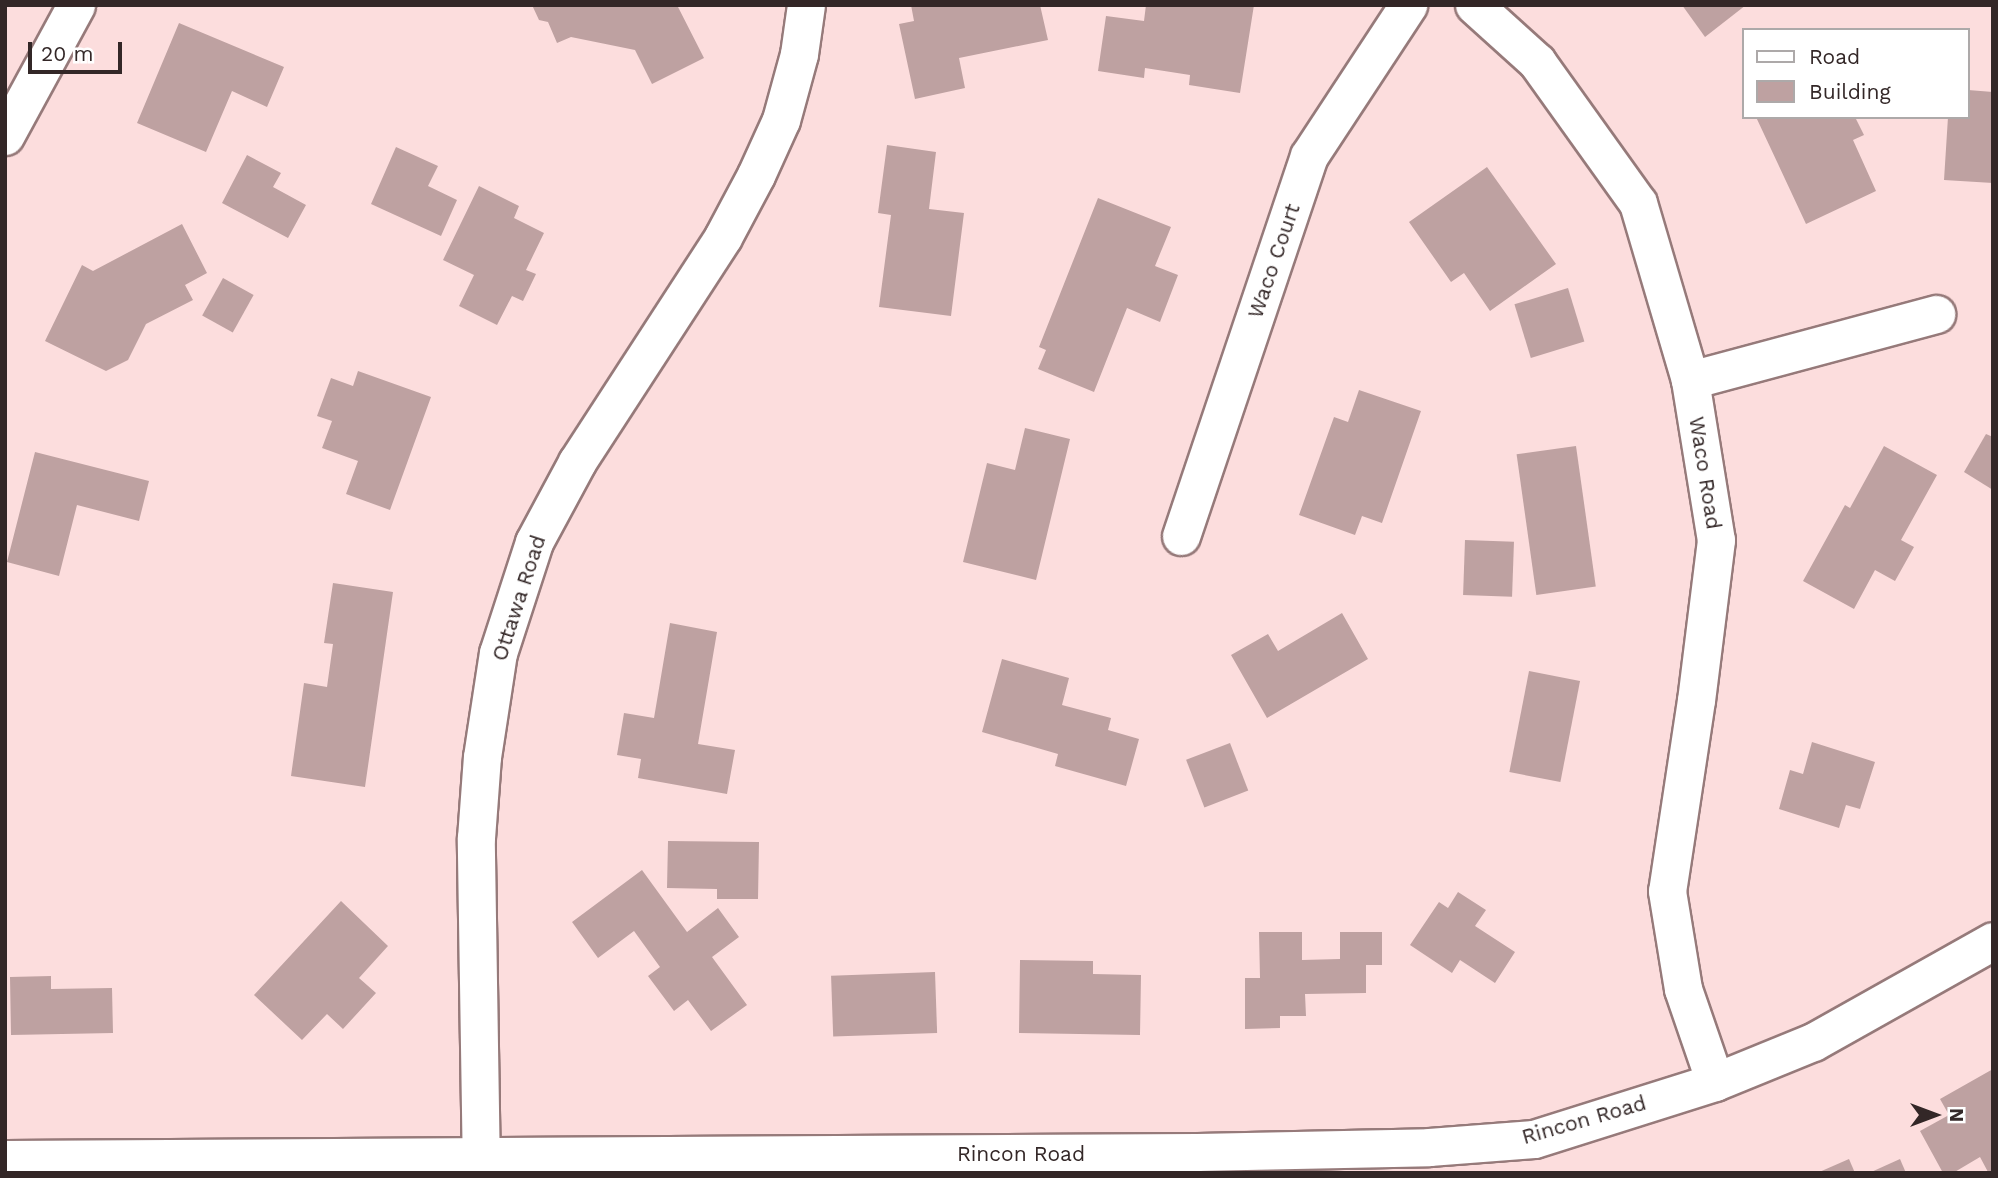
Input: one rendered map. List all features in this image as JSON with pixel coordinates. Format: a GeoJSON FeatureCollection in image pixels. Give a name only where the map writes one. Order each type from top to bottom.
{"type":"FeatureCollection","features":[{"type":"Feature","properties":{"kind":"street"},"geometry":{"type":"LineString","coordinates":[[5,136],[76,5]]}},
{"type":"Feature","properties":{"kind":"street","name":"Ottawa Road"},"geometry":{"type":"LineString","coordinates":[[481,1165],[476,838],[482,757],[498,653],[534,542],[577,462],[723,237],[756,175],[781,120],[799,54],[806,5]]}},
{"type":"Feature","properties":{"kind":"street","name":"Waco Court"},"geometry":{"type":"LineString","coordinates":[[1181,536],[1309,156],[1408,5]]}},
{"type":"Feature","properties":{"kind":"street","name":"Waco Road"},"geometry":{"type":"LineString","coordinates":[[1474,5],[1537,62],[1638,203],[1690,380],[1716,540],[1696,700],[1667,891],[1683,989],[1715,1082]]}},
{"type":"Feature","properties":{"kind":"street"},"geometry":{"type":"LineString","coordinates":[[1690,380],[1936,314]]}},
{"type":"Feature","properties":{"kind":"street","name":"Rincon Road"},"geometry":{"type":"LineString","coordinates":[[5,1159],[481,1165],[1198,1163],[1534,1139],[1715,1082],[1812,1042],[1993,941]]}},
{"type":"Feature","properties":{"kind":"building"},"geometry":{"type":"Polygon","coordinates":[[[532,5],[677,5],[704,58],[652,84],[635,50],[571,37],[557,43],[548,22],[539,20],[532,5]]]}},
{"type":"Feature","properties":{"kind":"building"},"geometry":{"type":"Polygon","coordinates":[[[911,5],[1040,5],[1048,40],[959,58],[965,88],[915,99],[899,24],[914,21],[911,5]]]}},
{"type":"Feature","properties":{"kind":"building"},"geometry":{"type":"Polygon","coordinates":[[[1146,5],[1254,5],[1240,93],[1189,85],[1190,75],[1145,68],[1144,78],[1098,71],[1106,16],[1144,21],[1146,5]]]}},
{"type":"Feature","properties":{"kind":"building"},"geometry":{"type":"Polygon","coordinates":[[[1682,5],[1746,5],[1705,37],[1682,5]]]}},
{"type":"Feature","properties":{"kind":"building"},"geometry":{"type":"Polygon","coordinates":[[[179,23],[284,67],[267,107],[232,91],[206,152],[137,123],[179,23]]]}},
{"type":"Feature","properties":{"kind":"building"},"geometry":{"type":"Polygon","coordinates":[[[1970,90],[1993,92],[1993,183],[1944,180],[1948,119],[1970,119],[1970,90]]]}},
{"type":"Feature","properties":{"kind":"building"},"geometry":{"type":"Polygon","coordinates":[[[1757,119],[1856,119],[1864,135],[1853,140],[1876,191],[1806,224],[1757,119]]]}},
{"type":"Feature","properties":{"kind":"building"},"geometry":{"type":"Polygon","coordinates":[[[887,145],[936,152],[929,209],[964,213],[951,316],[879,307],[891,215],[878,213],[887,145]]]}},
{"type":"Feature","properties":{"kind":"building"},"geometry":{"type":"Polygon","coordinates":[[[396,147],[438,166],[428,186],[457,200],[441,236],[371,204],[396,147]]]}},
{"type":"Feature","properties":{"kind":"building"},"geometry":{"type":"Polygon","coordinates":[[[247,155],[281,173],[273,187],[306,205],[288,238],[222,203],[247,155]]]}},
{"type":"Feature","properties":{"kind":"building"},"geometry":{"type":"Polygon","coordinates":[[[1487,167],[1556,264],[1490,311],[1464,273],[1451,282],[1409,222],[1487,167]]]}},
{"type":"Feature","properties":{"kind":"building"},"geometry":{"type":"Polygon","coordinates":[[[479,186],[519,206],[514,218],[544,233],[526,270],[536,274],[523,301],[512,296],[497,325],[459,306],[474,275],[443,260],[479,186]]]}},
{"type":"Feature","properties":{"kind":"building"},"geometry":{"type":"Polygon","coordinates":[[[1098,198],[1171,227],[1155,266],[1178,275],[1160,322],[1127,308],[1094,392],[1038,369],[1046,350],[1039,347],[1098,198]]]}},
{"type":"Feature","properties":{"kind":"building"},"geometry":{"type":"Polygon","coordinates":[[[182,224],[207,273],[185,285],[193,300],[146,324],[128,360],[106,371],[45,341],[82,265],[93,271],[182,224]]]}},
{"type":"Feature","properties":{"kind":"building"},"geometry":{"type":"Polygon","coordinates":[[[223,278],[254,295],[233,333],[202,316],[223,278]]]}},
{"type":"Feature","properties":{"kind":"building"},"geometry":{"type":"Polygon","coordinates":[[[1568,288],[1584,342],[1531,358],[1514,304],[1568,288]]]}},
{"type":"Feature","properties":{"kind":"building"},"geometry":{"type":"Polygon","coordinates":[[[358,371],[431,397],[390,510],[346,494],[358,461],[322,448],[332,421],[317,416],[331,378],[353,386],[358,371]]]}},
{"type":"Feature","properties":{"kind":"building"},"geometry":{"type":"Polygon","coordinates":[[[1359,390],[1421,411],[1382,523],[1362,516],[1355,535],[1299,515],[1334,417],[1348,422],[1359,390]]]}},
{"type":"Feature","properties":{"kind":"building"},"geometry":{"type":"Polygon","coordinates":[[[1025,428],[1070,439],[1036,580],[963,562],[987,463],[1015,470],[1025,428]]]}},
{"type":"Feature","properties":{"kind":"building"},"geometry":{"type":"Polygon","coordinates":[[[1986,434],[1993,437],[1993,490],[1964,472],[1986,434]]]}},
{"type":"Feature","properties":{"kind":"building"},"geometry":{"type":"Polygon","coordinates":[[[1576,446],[1596,587],[1536,595],[1517,454],[1576,446]]]}},
{"type":"Feature","properties":{"kind":"building"},"geometry":{"type":"Polygon","coordinates":[[[1884,446],[1937,475],[1901,540],[1914,547],[1895,581],[1875,570],[1854,609],[1803,581],[1845,505],[1850,508],[1884,446]]]}},
{"type":"Feature","properties":{"kind":"building"},"geometry":{"type":"Polygon","coordinates":[[[35,452],[149,481],[139,521],[77,505],[59,576],[7,562],[35,452]]]}},
{"type":"Feature","properties":{"kind":"building"},"geometry":{"type":"Polygon","coordinates":[[[1465,540],[1514,542],[1512,597],[1463,595],[1465,540]]]}},
{"type":"Feature","properties":{"kind":"building"},"geometry":{"type":"Polygon","coordinates":[[[333,583],[393,592],[365,787],[291,776],[304,683],[327,687],[333,644],[324,643],[333,583]]]}},
{"type":"Feature","properties":{"kind":"building"},"geometry":{"type":"Polygon","coordinates":[[[1342,613],[1368,659],[1267,718],[1231,655],[1268,634],[1278,651],[1342,613]]]}},
{"type":"Feature","properties":{"kind":"building"},"geometry":{"type":"Polygon","coordinates":[[[670,623],[717,632],[698,744],[735,750],[727,794],[638,778],[641,759],[617,755],[624,713],[654,718],[670,623]]]}},
{"type":"Feature","properties":{"kind":"building"},"geometry":{"type":"Polygon","coordinates":[[[1002,659],[1069,678],[1062,705],[1111,718],[1108,730],[1139,739],[1126,786],[1055,766],[1058,754],[982,732],[1002,659]]]}},
{"type":"Feature","properties":{"kind":"building"},"geometry":{"type":"Polygon","coordinates":[[[1529,671],[1580,681],[1560,782],[1509,772],[1529,671]]]}},
{"type":"Feature","properties":{"kind":"building"},"geometry":{"type":"Polygon","coordinates":[[[1812,742],[1875,762],[1860,809],[1846,805],[1839,828],[1779,809],[1790,770],[1803,774],[1812,742]]]}},
{"type":"Feature","properties":{"kind":"building"},"geometry":{"type":"Polygon","coordinates":[[[1230,743],[1248,791],[1204,807],[1186,760],[1230,743]]]}},
{"type":"Feature","properties":{"kind":"building"},"geometry":{"type":"Polygon","coordinates":[[[668,841],[759,842],[758,899],[717,899],[717,889],[667,888],[668,841]]]}},
{"type":"Feature","properties":{"kind":"building"},"geometry":{"type":"Polygon","coordinates":[[[642,870],[687,932],[718,908],[739,937],[712,957],[747,1005],[711,1031],[688,1000],[674,1011],[648,976],[660,967],[634,931],[598,958],[572,922],[642,870]]]}},
{"type":"Feature","properties":{"kind":"building"},"geometry":{"type":"Polygon","coordinates":[[[1458,892],[1486,910],[1475,926],[1515,952],[1495,983],[1460,960],[1452,973],[1410,945],[1439,902],[1448,908],[1458,892]]]}},
{"type":"Feature","properties":{"kind":"building"},"geometry":{"type":"Polygon","coordinates":[[[341,901],[388,946],[359,978],[376,993],[343,1029],[327,1014],[302,1040],[254,995],[341,901]]]}},
{"type":"Feature","properties":{"kind":"building"},"geometry":{"type":"Polygon","coordinates":[[[1259,932],[1302,932],[1302,960],[1340,959],[1340,932],[1382,932],[1382,965],[1366,965],[1366,993],[1305,994],[1306,1016],[1280,1016],[1280,1028],[1245,1029],[1245,978],[1260,978],[1259,932]]]}},
{"type":"Feature","properties":{"kind":"building"},"geometry":{"type":"Polygon","coordinates":[[[1020,960],[1093,961],[1093,974],[1141,975],[1140,1035],[1019,1033],[1020,960]]]}},
{"type":"Feature","properties":{"kind":"building"},"geometry":{"type":"Polygon","coordinates":[[[935,972],[937,1033],[833,1037],[831,976],[935,972]]]}},
{"type":"Feature","properties":{"kind":"building"},"geometry":{"type":"Polygon","coordinates":[[[51,976],[51,989],[112,988],[113,1033],[11,1035],[10,977],[51,976]]]}},
{"type":"Feature","properties":{"kind":"building"},"geometry":{"type":"Polygon","coordinates":[[[1993,1069],[1993,1170],[1988,1172],[1980,1157],[1953,1173],[1943,1173],[1920,1131],[1949,1115],[1940,1099],[1993,1069]]]}},
{"type":"Feature","properties":{"kind":"building"},"geometry":{"type":"Polygon","coordinates":[[[1849,1159],[1855,1173],[1817,1173],[1849,1159]]]}},
{"type":"Feature","properties":{"kind":"building"},"geometry":{"type":"Polygon","coordinates":[[[1900,1159],[1906,1173],[1869,1173],[1900,1159]]]}}]}
